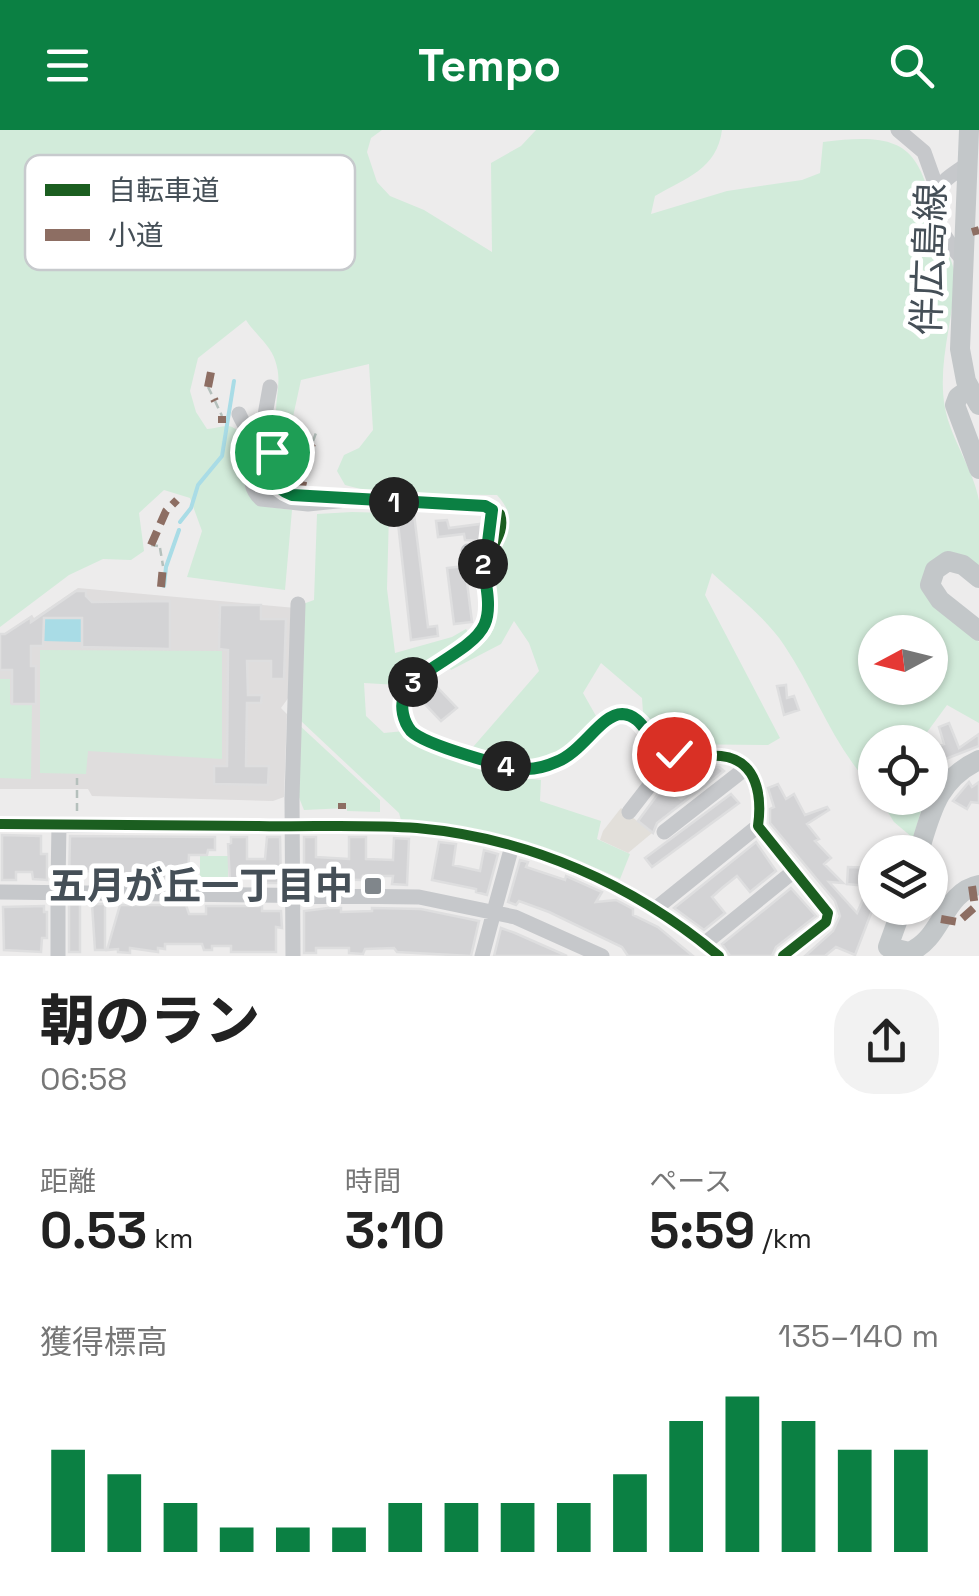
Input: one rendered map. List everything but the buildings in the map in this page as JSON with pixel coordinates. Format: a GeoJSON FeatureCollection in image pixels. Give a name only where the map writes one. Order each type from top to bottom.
{"type":"FeatureCollection","features":[{"type":"Feature","properties":{"kind":"main road","name":"伴広島線"},"geometry":{"type":"LineString","coordinates":[[969,130],[960,349],[974,397],[958,397],[956,405],[979,470]]}},
{"type":"Feature","properties":{"kind":"main road"},"geometry":{"type":"LineString","coordinates":[[979,578],[963,565],[948,562],[935,570],[930,585],[940,600],[979,632]]}},
{"type":"Feature","properties":{"kind":"main road"},"geometry":{"type":"LineString","coordinates":[[923,835],[944,786],[957,772],[979,760]]}},
{"type":"Feature","properties":{"kind":"main road"},"geometry":{"type":"LineString","coordinates":[[899,925],[895,953],[923,946],[956,897],[977,885]]}},
{"type":"Feature","properties":{"kind":"street"},"geometry":{"type":"LineString","coordinates":[[898,130],[924,152],[934,180],[942,184]]}},
{"type":"Feature","properties":{"kind":"street"},"geometry":{"type":"LineString","coordinates":[[964,260],[952,247],[934,213],[934,201],[942,184],[968,162]]}},
{"type":"Feature","properties":{"kind":"street"},"geometry":{"type":"LineString","coordinates":[[270,387],[265,415],[275,440],[268,464],[274,482],[292,495],[485,506],[492,510],[488,542],[474,552],[484,574],[490,610],[485,628],[476,640],[410,684],[402,704],[409,729],[422,738],[492,763],[530,769],[564,759],[584,745],[605,719],[626,715],[638,721],[657,747],[674,754],[722,756],[746,768],[759,788],[758,826],[828,916],[826,922],[783,956]]}},
{"type":"Feature","properties":{"kind":"street"},"geometry":{"type":"LineString","coordinates":[[231,414],[253,443],[250,478],[258,497],[270,502],[308,504],[347,500]]}},
{"type":"Feature","properties":{"kind":"street"},"geometry":{"type":"LineString","coordinates":[[484,574],[502,527],[500,514]]}},
{"type":"Feature","properties":{"kind":"street"},"geometry":{"type":"LineString","coordinates":[[293,956],[292,798],[298,604]]}},
{"type":"Feature","properties":{"kind":"street"},"geometry":{"type":"LineString","coordinates":[[629,812],[674,754]]}},
{"type":"Feature","properties":{"kind":"street"},"geometry":{"type":"LineString","coordinates":[[664,832],[746,768]]}},
{"type":"Feature","properties":{"kind":"street"},"geometry":{"type":"LineString","coordinates":[[661,771],[682,788]]}},
{"type":"Feature","properties":{"kind":"street"},"geometry":{"type":"LineString","coordinates":[[0,824],[419,828],[482,838],[598,876],[655,909],[719,956]]}},
{"type":"Feature","properties":{"kind":"street"},"geometry":{"type":"LineString","coordinates":[[58,956],[60,825]]}},
{"type":"Feature","properties":{"kind":"street"},"geometry":{"type":"LineString","coordinates":[[655,909],[758,826]]}},
{"type":"Feature","properties":{"kind":"street"},"geometry":{"type":"LineString","coordinates":[[482,956],[512,846]]}},
{"type":"Feature","properties":{"kind":"street"},"geometry":{"type":"LineString","coordinates":[[704,944],[794,871]]}},
{"type":"Feature","properties":{"kind":"street"},"geometry":{"type":"LineString","coordinates":[[0,892],[406,896],[468,905],[539,926],[602,956]]}},
{"type":"Feature","properties":{"kind":"path"},"geometry":{"type":"LineString","coordinates":[[208,387],[214,400],[231,414]]}},
{"type":"Feature","properties":{"kind":"path"},"geometry":{"type":"LineString","coordinates":[[308,459],[316,432]]}},
{"type":"Feature","properties":{"kind":"path"},"geometry":{"type":"LineString","coordinates":[[152,545],[159,547],[162,566]]}},
{"type":"Feature","properties":{"kind":"path"},"geometry":{"type":"LineString","coordinates":[[73,812],[77,811],[77,778]]}},
{"type":"Feature","properties":{"kind":"shaded area"},"geometry":{"type":"Polygon","coordinates":[[[78,588],[296,608],[289,697],[281,708],[287,714],[284,797],[273,801],[92,796],[88,789],[0,789],[0,633],[32,615],[34,618],[78,588]]]}},
{"type":"Feature","properties":{"kind":"shaded area"},"geometry":{"type":"Polygon","coordinates":[[[621,808],[652,833],[628,853],[600,840],[621,808]]]}},
{"type":"Feature","properties":{"kind":"green space"},"geometry":{"type":"Polygon","coordinates":[[[0,130],[382,130],[371,138],[367,152],[377,182],[390,196],[424,210],[492,252],[491,163],[521,146],[536,130],[722,130],[707,163],[655,196],[651,214],[727,191],[802,180],[820,173],[823,142],[853,139],[894,144],[908,152],[918,165],[955,280],[944,360],[945,408],[979,501],[979,569],[929,563],[939,607],[979,642],[979,723],[947,705],[932,725],[858,725],[858,770],[777,635],[712,573],[705,595],[780,738],[768,745],[667,744],[643,713],[642,698],[601,663],[583,693],[596,716],[554,754],[528,759],[473,747],[539,671],[529,643],[514,621],[501,644],[451,670],[447,665],[495,616],[491,568],[509,524],[505,506],[497,495],[380,494],[345,485],[337,471],[344,455],[359,448],[373,430],[369,364],[301,380],[289,435],[280,434],[276,415],[278,370],[270,350],[246,320],[198,358],[190,391],[196,412],[207,429],[230,426],[244,439],[247,491],[270,507],[292,510],[285,590],[187,577],[202,531],[190,498],[164,490],[139,513],[144,551],[131,560],[103,559],[69,575],[0,627],[0,130]]]}},
{"type":"Feature","properties":{"kind":"green space"},"geometry":{"type":"Polygon","coordinates":[[[389,513],[387,589],[395,653],[452,637],[466,629],[469,633],[398,685],[364,683],[366,716],[384,733],[404,731],[417,743],[492,774],[541,780],[540,801],[601,821],[597,839],[630,854],[620,879],[566,856],[513,840],[401,820],[399,813],[301,721],[303,604],[314,600],[317,514],[389,513]]]}},
{"type":"Feature","properties":{"kind":"green space"},"geometry":{"type":"Polygon","coordinates":[[[40,650],[222,651],[222,759],[88,751],[86,774],[40,773],[40,650]]]}},
{"type":"Feature","properties":{"kind":"green space"},"geometry":{"type":"Polygon","coordinates":[[[0,679],[10,679],[10,704],[32,705],[31,779],[0,778],[0,679]]]}},
{"type":"Feature","properties":{"kind":"green space"},"geometry":{"type":"Polygon","coordinates":[[[298,724],[380,800],[380,812],[347,808],[304,810],[298,795],[298,724]]]}},
{"type":"Feature","properties":{"kind":"green space"},"geometry":{"type":"Polygon","coordinates":[[[890,815],[920,815],[914,835],[890,815]]]}},
{"type":"Feature","properties":{"kind":"green space"},"geometry":{"type":"Polygon","coordinates":[[[200,856],[228,856],[228,884],[200,884],[200,856]]]}},
{"type":"Feature","properties":{"kind":"water"},"geometry":{"type":"Polygon","coordinates":[[[44,618],[82,618],[82,642],[43,641],[44,618]]]}},
{"type":"Feature","properties":{"kind":"waterway"},"geometry":{"type":"LineString","coordinates":[[180,522],[191,508],[198,485],[222,456],[234,381]]}},
{"type":"Feature","properties":{"kind":"waterway"},"geometry":{"type":"LineString","coordinates":[[164,586],[179,530]]}},
{"type":"Feature","properties":{"kind":"marked path"},"geometry":{"type":"LineString","coordinates":[[972,232],[979,230]]}},
{"type":"Feature","properties":{"kind":"marked path"},"geometry":{"type":"LineString","coordinates":[[208,387],[211,372]]}},
{"type":"Feature","properties":{"kind":"marked path"},"geometry":{"type":"LineString","coordinates":[[222,416],[222,423]]}},
{"type":"Feature","properties":{"kind":"marked path"},"geometry":{"type":"LineString","coordinates":[[300,496],[308,459]]}},
{"type":"Feature","properties":{"kind":"marked path"},"geometry":{"type":"LineString","coordinates":[[151,545],[166,511],[177,500]]}},
{"type":"Feature","properties":{"kind":"marked path"},"geometry":{"type":"LineString","coordinates":[[161,587],[163,566]]}},
{"type":"Feature","properties":{"kind":"marked path"},"geometry":{"type":"LineString","coordinates":[[342,803],[342,809]]}},
{"type":"Feature","properties":{"kind":"marked path"},"geometry":{"type":"LineString","coordinates":[[948,920],[958,922],[975,907],[972,886]]}},
{"type":"Feature","properties":{"kind":"cycle path"},"geometry":{"type":"LineString","coordinates":[[500,514],[500,533],[484,573],[488,610],[485,628],[469,645],[427,670],[406,691],[402,704],[408,727],[426,740],[488,761],[538,767],[569,757],[606,719],[626,715],[668,753],[721,756],[743,765],[758,792],[758,826],[828,913],[826,922],[783,956]]}},
{"type":"Feature","properties":{"kind":"cycle path"},"geometry":{"type":"LineString","coordinates":[[0,824],[377,826],[459,833],[539,854],[615,886],[686,930],[719,956]]}},
{"type":"Feature","properties":{"kind":"place","name":"五月が丘一丁目中"},"geometry":{"type":"Point","coordinates":[373,886]}},
{"type":"Feature","properties":{"kind":"route"},"geometry":{"type":"LineString","coordinates":[[272,452],[270,474],[287,494],[485,506],[492,510],[488,542],[481,553],[488,619],[476,640],[415,680],[406,691],[404,717],[409,729],[418,736],[492,763],[535,768],[568,757],[584,745],[605,719],[623,714],[643,726],[657,747],[674,754]]}}]}
